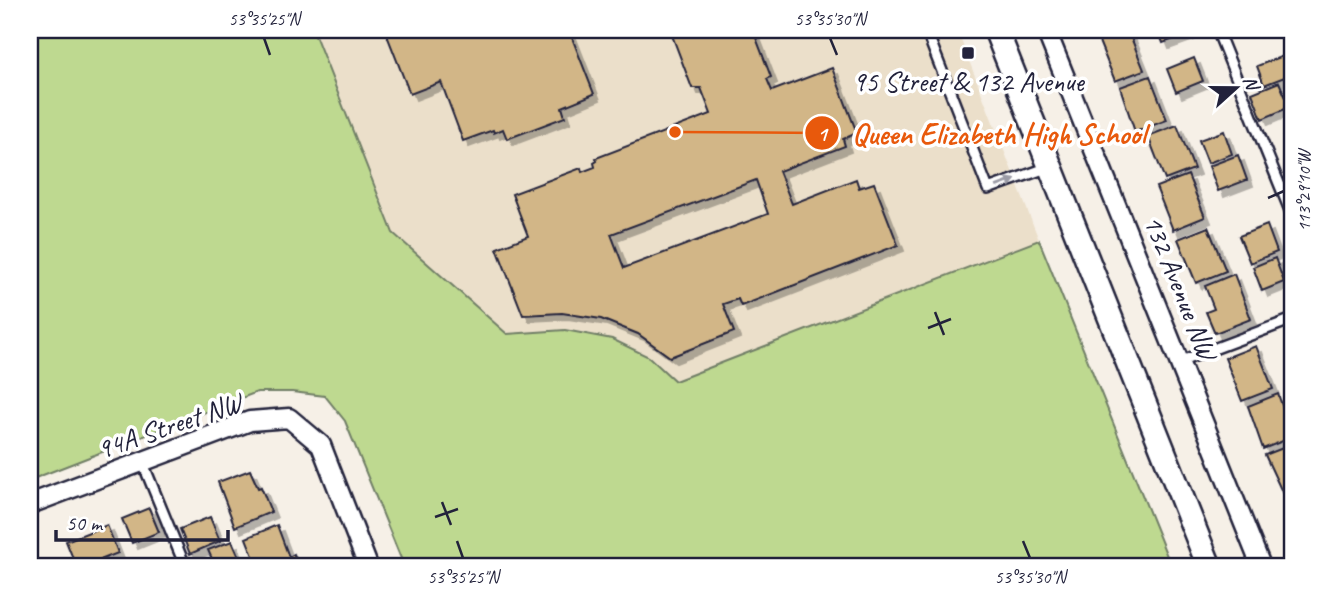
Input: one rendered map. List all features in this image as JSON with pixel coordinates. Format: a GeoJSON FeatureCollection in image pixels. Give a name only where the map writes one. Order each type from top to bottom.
{"type":"FeatureCollection","features":[{"type":"Feature","properties":{"kind":"street"},"geometry":{"type":"LineString","coordinates":[[996,30],[1209,566]]}},
{"type":"Feature","properties":{"kind":"street","name":"132 Avenue NW"},"geometry":{"type":"LineString","coordinates":[[1046,30],[1261,566]]}},
{"type":"Feature","properties":{"kind":"street","name":"94A Street NW"},"geometry":{"type":"LineString","coordinates":[[30,504],[250,421],[289,418],[321,445],[368,566]]}},
{"type":"Feature","properties":{"kind":"lane"},"geometry":{"type":"LineString","coordinates":[[926,30],[988,189],[1050,167]]}},
{"type":"Feature","properties":{"kind":"lane"},"geometry":{"type":"LineString","coordinates":[[1217,30],[1293,218]]}},
{"type":"Feature","properties":{"kind":"lane"},"geometry":{"type":"LineString","coordinates":[[1179,362],[1293,319]]}},
{"type":"Feature","properties":{"kind":"lane"},"geometry":{"type":"LineString","coordinates":[[142,461],[185,566]]}},
{"type":"Feature","properties":{"kind":"shaded area"},"geometry":{"type":"Polygon","coordinates":[[[313,30],[957,30],[1039,240],[675,381],[649,357],[615,339],[565,330],[507,334],[393,233],[313,30]]]}},
{"type":"Feature","properties":{"kind":"green space"},"geometry":{"type":"Polygon","coordinates":[[[47,30],[313,30],[393,233],[507,334],[565,330],[612,339],[649,357],[675,381],[1039,240],[1171,566],[404,566],[345,421],[325,396],[292,392],[257,392],[30,480],[30,36],[47,30]]]}},
{"type":"Feature","properties":{"kind":"building"},"geometry":{"type":"Polygon","coordinates":[[[385,30],[569,30],[594,94],[562,107],[565,117],[507,139],[503,129],[463,141],[441,82],[410,94],[385,30]]]}},
{"type":"Feature","properties":{"kind":"building"},"geometry":{"type":"Polygon","coordinates":[[[670,30],[753,30],[771,77],[767,79],[772,91],[832,68],[857,133],[843,139],[845,146],[779,171],[792,204],[856,179],[859,188],[874,183],[898,245],[741,306],[738,299],[723,304],[734,332],[670,357],[638,334],[601,319],[562,313],[523,315],[497,248],[528,236],[512,194],[581,168],[582,172],[595,167],[596,158],[711,114],[701,88],[692,88],[670,30]],[[756,180],[611,234],[624,268],[768,214],[756,180]]]}},
{"type":"Feature","properties":{"kind":"building"},"geometry":{"type":"Polygon","coordinates":[[[1128,30],[1144,70],[1115,81],[1098,39],[1128,30]]]}},
{"type":"Feature","properties":{"kind":"building"},"geometry":{"type":"Polygon","coordinates":[[[1158,30],[1186,30],[1188,34],[1163,43],[1158,30]]]}},
{"type":"Feature","properties":{"kind":"building"},"geometry":{"type":"Polygon","coordinates":[[[1283,56],[1290,75],[1264,85],[1257,66],[1283,56]]]}},
{"type":"Feature","properties":{"kind":"building"},"geometry":{"type":"Polygon","coordinates":[[[1194,58],[1203,81],[1176,92],[1167,69],[1194,58]]]}},
{"type":"Feature","properties":{"kind":"building"},"geometry":{"type":"Polygon","coordinates":[[[1150,76],[1167,120],[1135,132],[1120,87],[1150,76]]]}},
{"type":"Feature","properties":{"kind":"building"},"geometry":{"type":"Polygon","coordinates":[[[1279,82],[1290,107],[1262,119],[1252,93],[1279,82]]]}},
{"type":"Feature","properties":{"kind":"building"},"geometry":{"type":"Polygon","coordinates":[[[1177,125],[1194,169],[1165,180],[1148,136],[1177,125]]]}},
{"type":"Feature","properties":{"kind":"building"},"geometry":{"type":"Polygon","coordinates":[[[1224,131],[1232,154],[1208,163],[1199,140],[1224,131]]]}},
{"type":"Feature","properties":{"kind":"building"},"geometry":{"type":"Polygon","coordinates":[[[1293,133],[1293,161],[1284,137],[1293,133]]]}},
{"type":"Feature","properties":{"kind":"building"},"geometry":{"type":"Polygon","coordinates":[[[1238,155],[1247,180],[1218,191],[1209,166],[1238,155]]]}},
{"type":"Feature","properties":{"kind":"building"},"geometry":{"type":"Polygon","coordinates":[[[1188,175],[1205,217],[1173,230],[1156,187],[1188,175]]]}},
{"type":"Feature","properties":{"kind":"building"},"geometry":{"type":"Polygon","coordinates":[[[1267,225],[1277,252],[1250,263],[1239,236],[1267,225]]]}},
{"type":"Feature","properties":{"kind":"building"},"geometry":{"type":"Polygon","coordinates":[[[1208,227],[1226,271],[1196,283],[1178,239],[1208,227]]]}},
{"type":"Feature","properties":{"kind":"building"},"geometry":{"type":"Polygon","coordinates":[[[1275,258],[1284,282],[1262,291],[1253,267],[1275,258]]]}},
{"type":"Feature","properties":{"kind":"building"},"geometry":{"type":"Polygon","coordinates":[[[1234,274],[1251,319],[1215,333],[1206,312],[1214,309],[1205,286],[1234,274]]]}},
{"type":"Feature","properties":{"kind":"building"},"geometry":{"type":"Polygon","coordinates":[[[1256,346],[1273,389],[1242,401],[1225,358],[1256,346]]]}},
{"type":"Feature","properties":{"kind":"building"},"geometry":{"type":"Polygon","coordinates":[[[1278,394],[1293,437],[1263,449],[1248,406],[1278,394]]]}},
{"type":"Feature","properties":{"kind":"building"},"geometry":{"type":"Polygon","coordinates":[[[1293,444],[1293,490],[1283,494],[1265,455],[1293,444]]]}},
{"type":"Feature","properties":{"kind":"building"},"geometry":{"type":"Polygon","coordinates":[[[250,470],[258,488],[261,487],[271,512],[235,527],[218,482],[250,470]]]}},
{"type":"Feature","properties":{"kind":"building"},"geometry":{"type":"Polygon","coordinates":[[[149,508],[159,532],[132,543],[122,519],[149,508]]]}},
{"type":"Feature","properties":{"kind":"building"},"geometry":{"type":"Polygon","coordinates":[[[210,517],[220,541],[190,554],[180,529],[210,517]]]}},
{"type":"Feature","properties":{"kind":"building"},"geometry":{"type":"Polygon","coordinates":[[[107,525],[118,553],[85,566],[76,566],[66,541],[107,525]]]}},
{"type":"Feature","properties":{"kind":"building"},"geometry":{"type":"Polygon","coordinates":[[[277,525],[289,557],[294,554],[299,566],[257,566],[246,538],[277,525]]]}},
{"type":"Feature","properties":{"kind":"building"},"geometry":{"type":"Polygon","coordinates":[[[232,541],[243,566],[215,566],[208,550],[232,541]]]}},
{"type":"Feature","properties":{"kind":"place","name":"95 Street & 132 Avenue"},"geometry":{"type":"Point","coordinates":[968,53]}},
{"type":"Feature","properties":{"kind":"place","name":"Queen Elizabeth High School"},"geometry":{"type":"Point","coordinates":[675,132]}}]}
